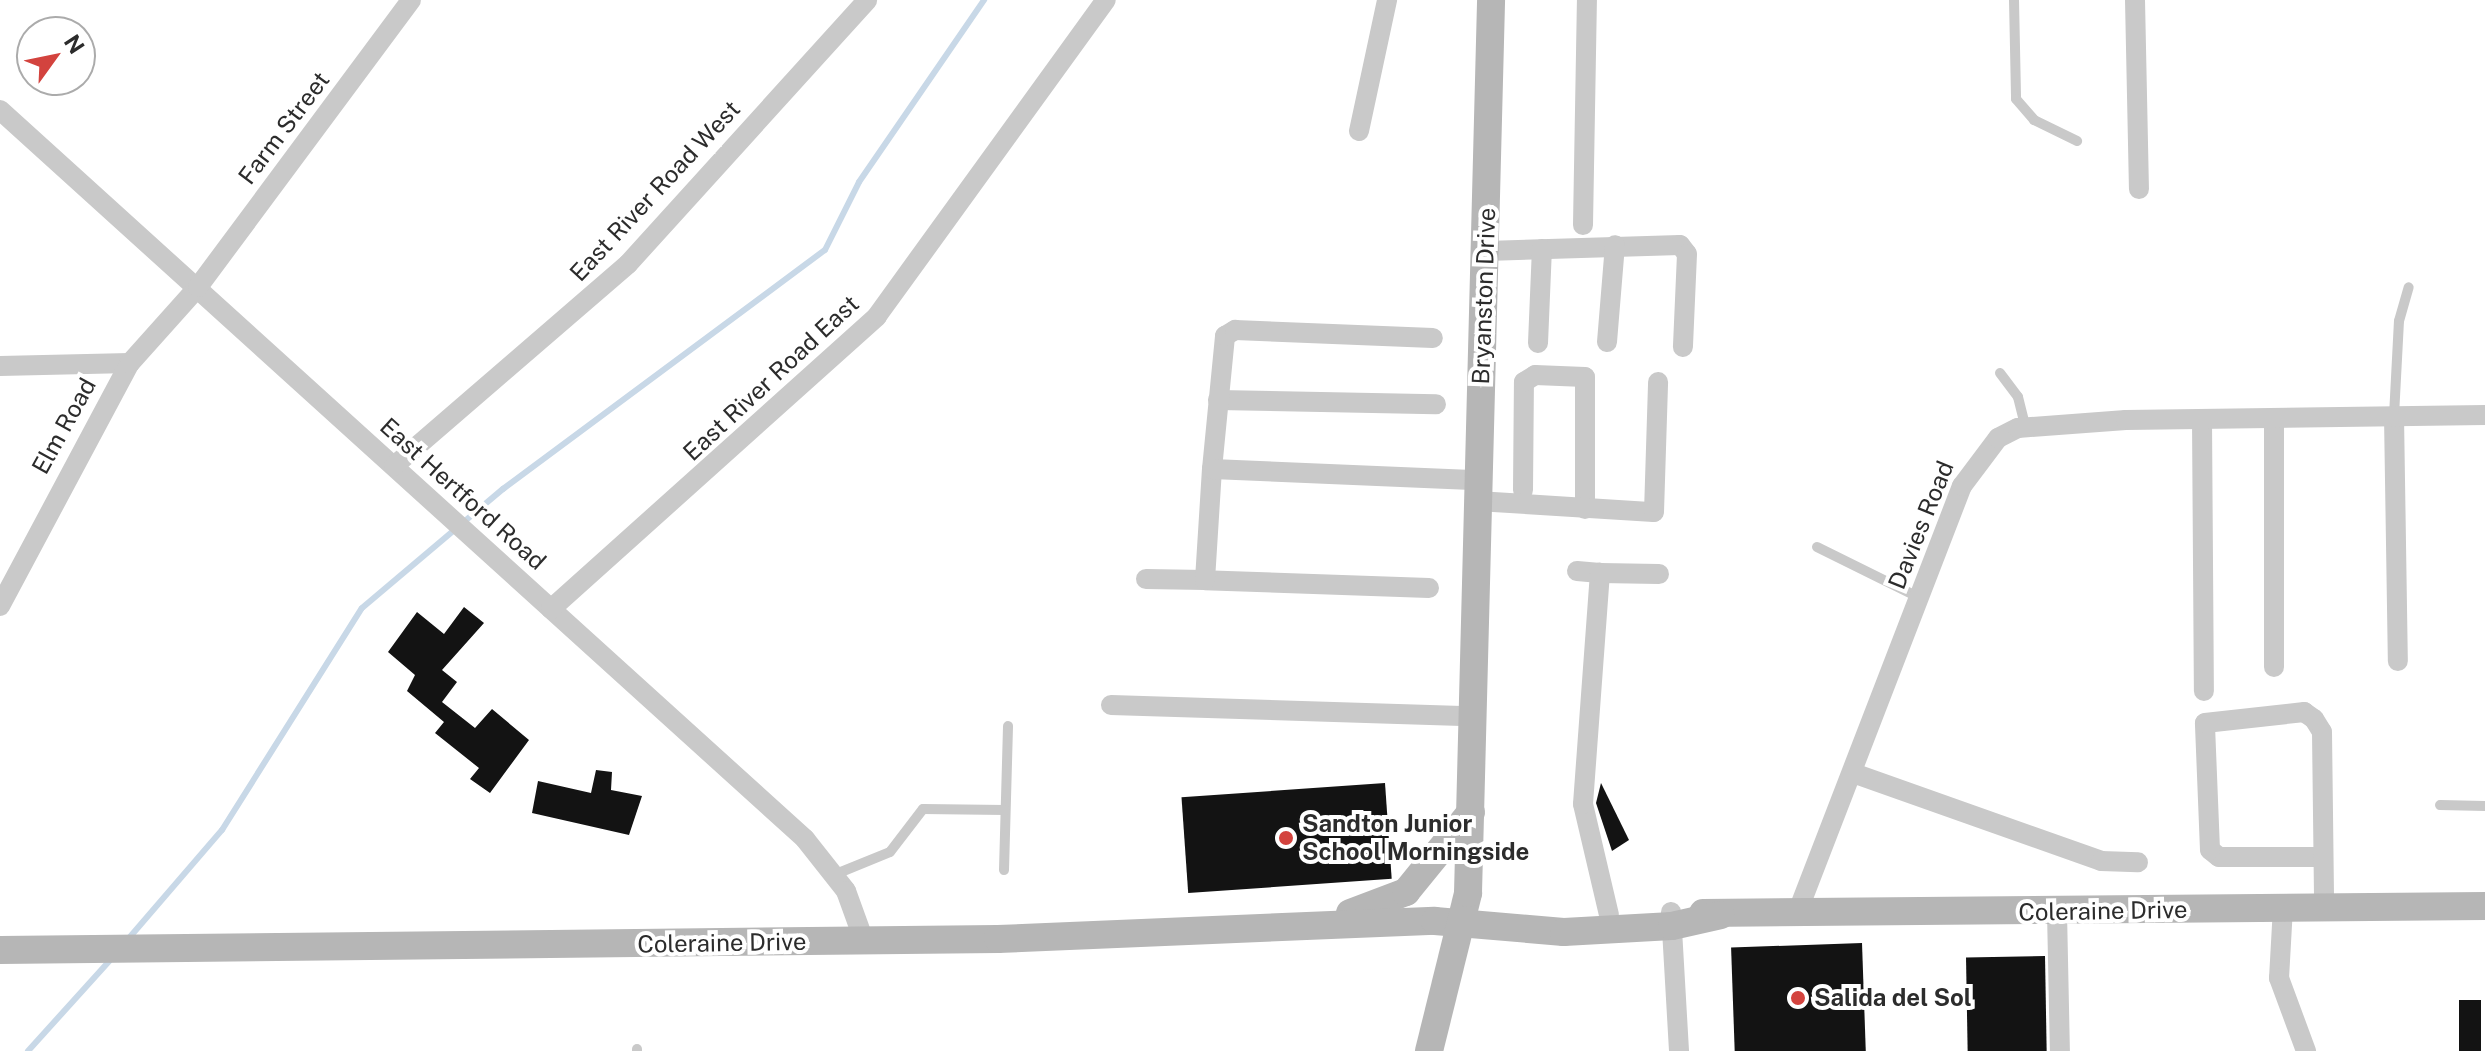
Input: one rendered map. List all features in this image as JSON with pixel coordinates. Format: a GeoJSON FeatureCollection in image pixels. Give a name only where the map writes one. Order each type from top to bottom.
{"type":"FeatureCollection","features":[{"type":"Feature","properties":{"kind":"street","name":"Farm Street"},"geometry":{"type":"LineString","coordinates":[[198,287],[411,0]]}},
{"type":"Feature","properties":{"kind":"street","name":"East River Road West"},"geometry":{"type":"LineString","coordinates":[[394,466],[628,264],[867,0]]}},
{"type":"Feature","properties":{"kind":"street","name":"East River Road East"},"geometry":{"type":"LineString","coordinates":[[551,609],[877,316],[1106,0]]}},
{"type":"Feature","properties":{"kind":"street"},"geometry":{"type":"LineString","coordinates":[[1359,131],[1387,0]]}},
{"type":"Feature","properties":{"kind":"street","name":"Bryanston Drive"},"geometry":{"type":"LineString","coordinates":[[1467,921],[1491,0]]}},
{"type":"Feature","properties":{"kind":"street"},"geometry":{"type":"LineString","coordinates":[[1583,225],[1587,0]]}},
{"type":"Feature","properties":{"kind":"street"},"geometry":{"type":"LineString","coordinates":[[2135,0],[2139,189]]}},
{"type":"Feature","properties":{"kind":"street","name":"East Hertford Road"},"geometry":{"type":"LineString","coordinates":[[0,110],[551,609],[836,874],[863,938]]}},
{"type":"Feature","properties":{"kind":"street"},"geometry":{"type":"LineString","coordinates":[[1486,251],[1615,245],[1685,248],[1683,347]]}},
{"type":"Feature","properties":{"kind":"street"},"geometry":{"type":"LineString","coordinates":[[1607,342],[1615,245]]}},
{"type":"Feature","properties":{"kind":"street"},"geometry":{"type":"LineString","coordinates":[[1538,343],[1542,249]]}},
{"type":"Feature","properties":{"kind":"street","name":"Elm Road"},"geometry":{"type":"LineString","coordinates":[[0,606],[130,363],[198,287]]}},
{"type":"Feature","properties":{"kind":"street"},"geometry":{"type":"LineString","coordinates":[[1205,580],[1221,342],[1235,330],[1433,338]]}},
{"type":"Feature","properties":{"kind":"street"},"geometry":{"type":"LineString","coordinates":[[0,366],[130,363]]}},
{"type":"Feature","properties":{"kind":"street"},"geometry":{"type":"LineString","coordinates":[[1523,490],[1524,382],[1535,375],[1585,377],[1585,509]]}},
{"type":"Feature","properties":{"kind":"street"},"geometry":{"type":"LineString","coordinates":[[1212,469],[1477,490],[1585,509],[1645,514],[1658,505],[1658,382]]}},
{"type":"Feature","properties":{"kind":"street"},"geometry":{"type":"LineString","coordinates":[[1218,400],[1436,404]]}},
{"type":"Feature","properties":{"kind":"street","name":"Davies Road"},"geometry":{"type":"LineString","coordinates":[[1796,916],[1969,469],[1998,438],[2026,428],[2202,419],[2485,415]]}},
{"type":"Feature","properties":{"kind":"street"},"geometry":{"type":"LineString","coordinates":[[2394,416],[2398,661]]}},
{"type":"Feature","properties":{"kind":"street"},"geometry":{"type":"LineString","coordinates":[[2274,418],[2274,667]]}},
{"type":"Feature","properties":{"kind":"street"},"geometry":{"type":"LineString","coordinates":[[2202,419],[2204,691]]}},
{"type":"Feature","properties":{"kind":"street"},"geometry":{"type":"LineString","coordinates":[[1577,571],[1659,574]]}},
{"type":"Feature","properties":{"kind":"street"},"geometry":{"type":"LineString","coordinates":[[1600,573],[1583,804],[1623,919]]}},
{"type":"Feature","properties":{"kind":"street"},"geometry":{"type":"LineString","coordinates":[[1146,579],[1429,588]]}},
{"type":"Feature","properties":{"kind":"street","name":"Bryanston Drive"},"geometry":{"type":"LineString","coordinates":[[1467,921],[1475,592]]}},
{"type":"Feature","properties":{"kind":"street"},"geometry":{"type":"LineString","coordinates":[[1111,705],[1470,716]]}},
{"type":"Feature","properties":{"kind":"street"},"geometry":{"type":"LineString","coordinates":[[2323,857],[2219,857],[2210,850],[2205,723],[2304,712],[2314,719],[2322,732],[2324,907]]}},
{"type":"Feature","properties":{"kind":"street"},"geometry":{"type":"LineString","coordinates":[[1853,773],[2101,861],[2138,862]]}},
{"type":"Feature","properties":{"kind":"street"},"geometry":{"type":"LineString","coordinates":[[1324,924],[1401,896],[1471,812]]}},
{"type":"Feature","properties":{"kind":"street","name":"Coleraine Drive"},"geometry":{"type":"LineString","coordinates":[[0,950],[1119,936],[1324,924],[1672,919],[1721,915],[2485,906]]}},
{"type":"Feature","properties":{"kind":"street"},"geometry":{"type":"LineString","coordinates":[[2283,907],[2279,978],[2306,1051]]}},
{"type":"Feature","properties":{"kind":"street"},"geometry":{"type":"LineString","coordinates":[[2057,912],[2060,1051]]}},
{"type":"Feature","properties":{"kind":"street"},"geometry":{"type":"LineString","coordinates":[[1672,919],[1679,1051]]}},
{"type":"Feature","properties":{"kind":"street"},"geometry":{"type":"LineString","coordinates":[[1429,1051],[1467,921]]}},
{"type":"Feature","properties":{"kind":"street"},"geometry":{"type":"LineString","coordinates":[[1446,1051],[1467,921]]}},
{"type":"Feature","properties":{"kind":"lane"},"geometry":{"type":"LineString","coordinates":[[2014,0],[2016,99],[2034,120],[2077,141]]}},
{"type":"Feature","properties":{"kind":"lane"},"geometry":{"type":"LineString","coordinates":[[2394,416],[2399,321],[2409,287]]}},
{"type":"Feature","properties":{"kind":"lane"},"geometry":{"type":"LineString","coordinates":[[2000,373],[2018,397],[2026,428]]}},
{"type":"Feature","properties":{"kind":"lane"},"geometry":{"type":"LineString","coordinates":[[1817,547],[1920,598]]}},
{"type":"Feature","properties":{"kind":"lane"},"geometry":{"type":"LineString","coordinates":[[1004,870],[1008,726]]}},
{"type":"Feature","properties":{"kind":"lane"},"geometry":{"type":"LineString","coordinates":[[2440,805],[2485,806]]}},
{"type":"Feature","properties":{"kind":"lane"},"geometry":{"type":"LineString","coordinates":[[836,874],[890,852],[923,809],[1005,810]]}},
{"type":"Feature","properties":{"kind":"building"},"geometry":{"type":"Polygon","coordinates":[[[464,607],[484,623],[442,670],[457,682],[442,702],[475,728],[492,709],[529,740],[490,793],[470,779],[479,768],[435,733],[444,722],[407,691],[415,675],[388,652],[417,612],[444,634],[464,607]]]}},
{"type":"Feature","properties":{"kind":"building"},"geometry":{"type":"Polygon","coordinates":[[[596,770],[612,772],[611,790],[642,796],[629,835],[532,813],[538,781],[591,793],[596,770]]]}},
{"type":"Feature","properties":{"kind":"building","name":"Sandton Junior School Morningside"},"geometry":{"type":"Polygon","coordinates":[[[1385,783],[1392,879],[1188,893],[1181,797],[1385,783]]]}},
{"type":"Feature","properties":{"kind":"building"},"geometry":{"type":"Polygon","coordinates":[[[1601,783],[1629,840],[1612,851],[1596,803],[1601,783]]]}},
{"type":"Feature","properties":{"kind":"building","name":"Salida del Sol"},"geometry":{"type":"Polygon","coordinates":[[[1862,943],[1866,1051],[1735,1051],[1731,948],[1862,943]]]}},
{"type":"Feature","properties":{"kind":"building"},"geometry":{"type":"Polygon","coordinates":[[[2045,956],[2047,1051],[1968,1051],[1966,957],[2045,956]]]}},
{"type":"Feature","properties":{"kind":"building"},"geometry":{"type":"Polygon","coordinates":[[[2459,1000],[2481,1000],[2481,1051],[2459,1051],[2459,1000]]]}},
{"type":"Feature","properties":{"kind":"waterway"},"geometry":{"type":"LineString","coordinates":[[129,938],[222,830],[362,608],[503,489],[825,250],[859,182],[984,0]]}},
{"type":"Feature","properties":{"kind":"waterway"},"geometry":{"type":"LineString","coordinates":[[28,1051],[111,959]]}},
{"type":"Feature","properties":{"kind":"place","name":"Sandton Junior School Morningside"},"geometry":{"type":"Point","coordinates":[1286,838]}},
{"type":"Feature","properties":{"kind":"place","name":"Salida del Sol"},"geometry":{"type":"Point","coordinates":[1798,998]}}]}
